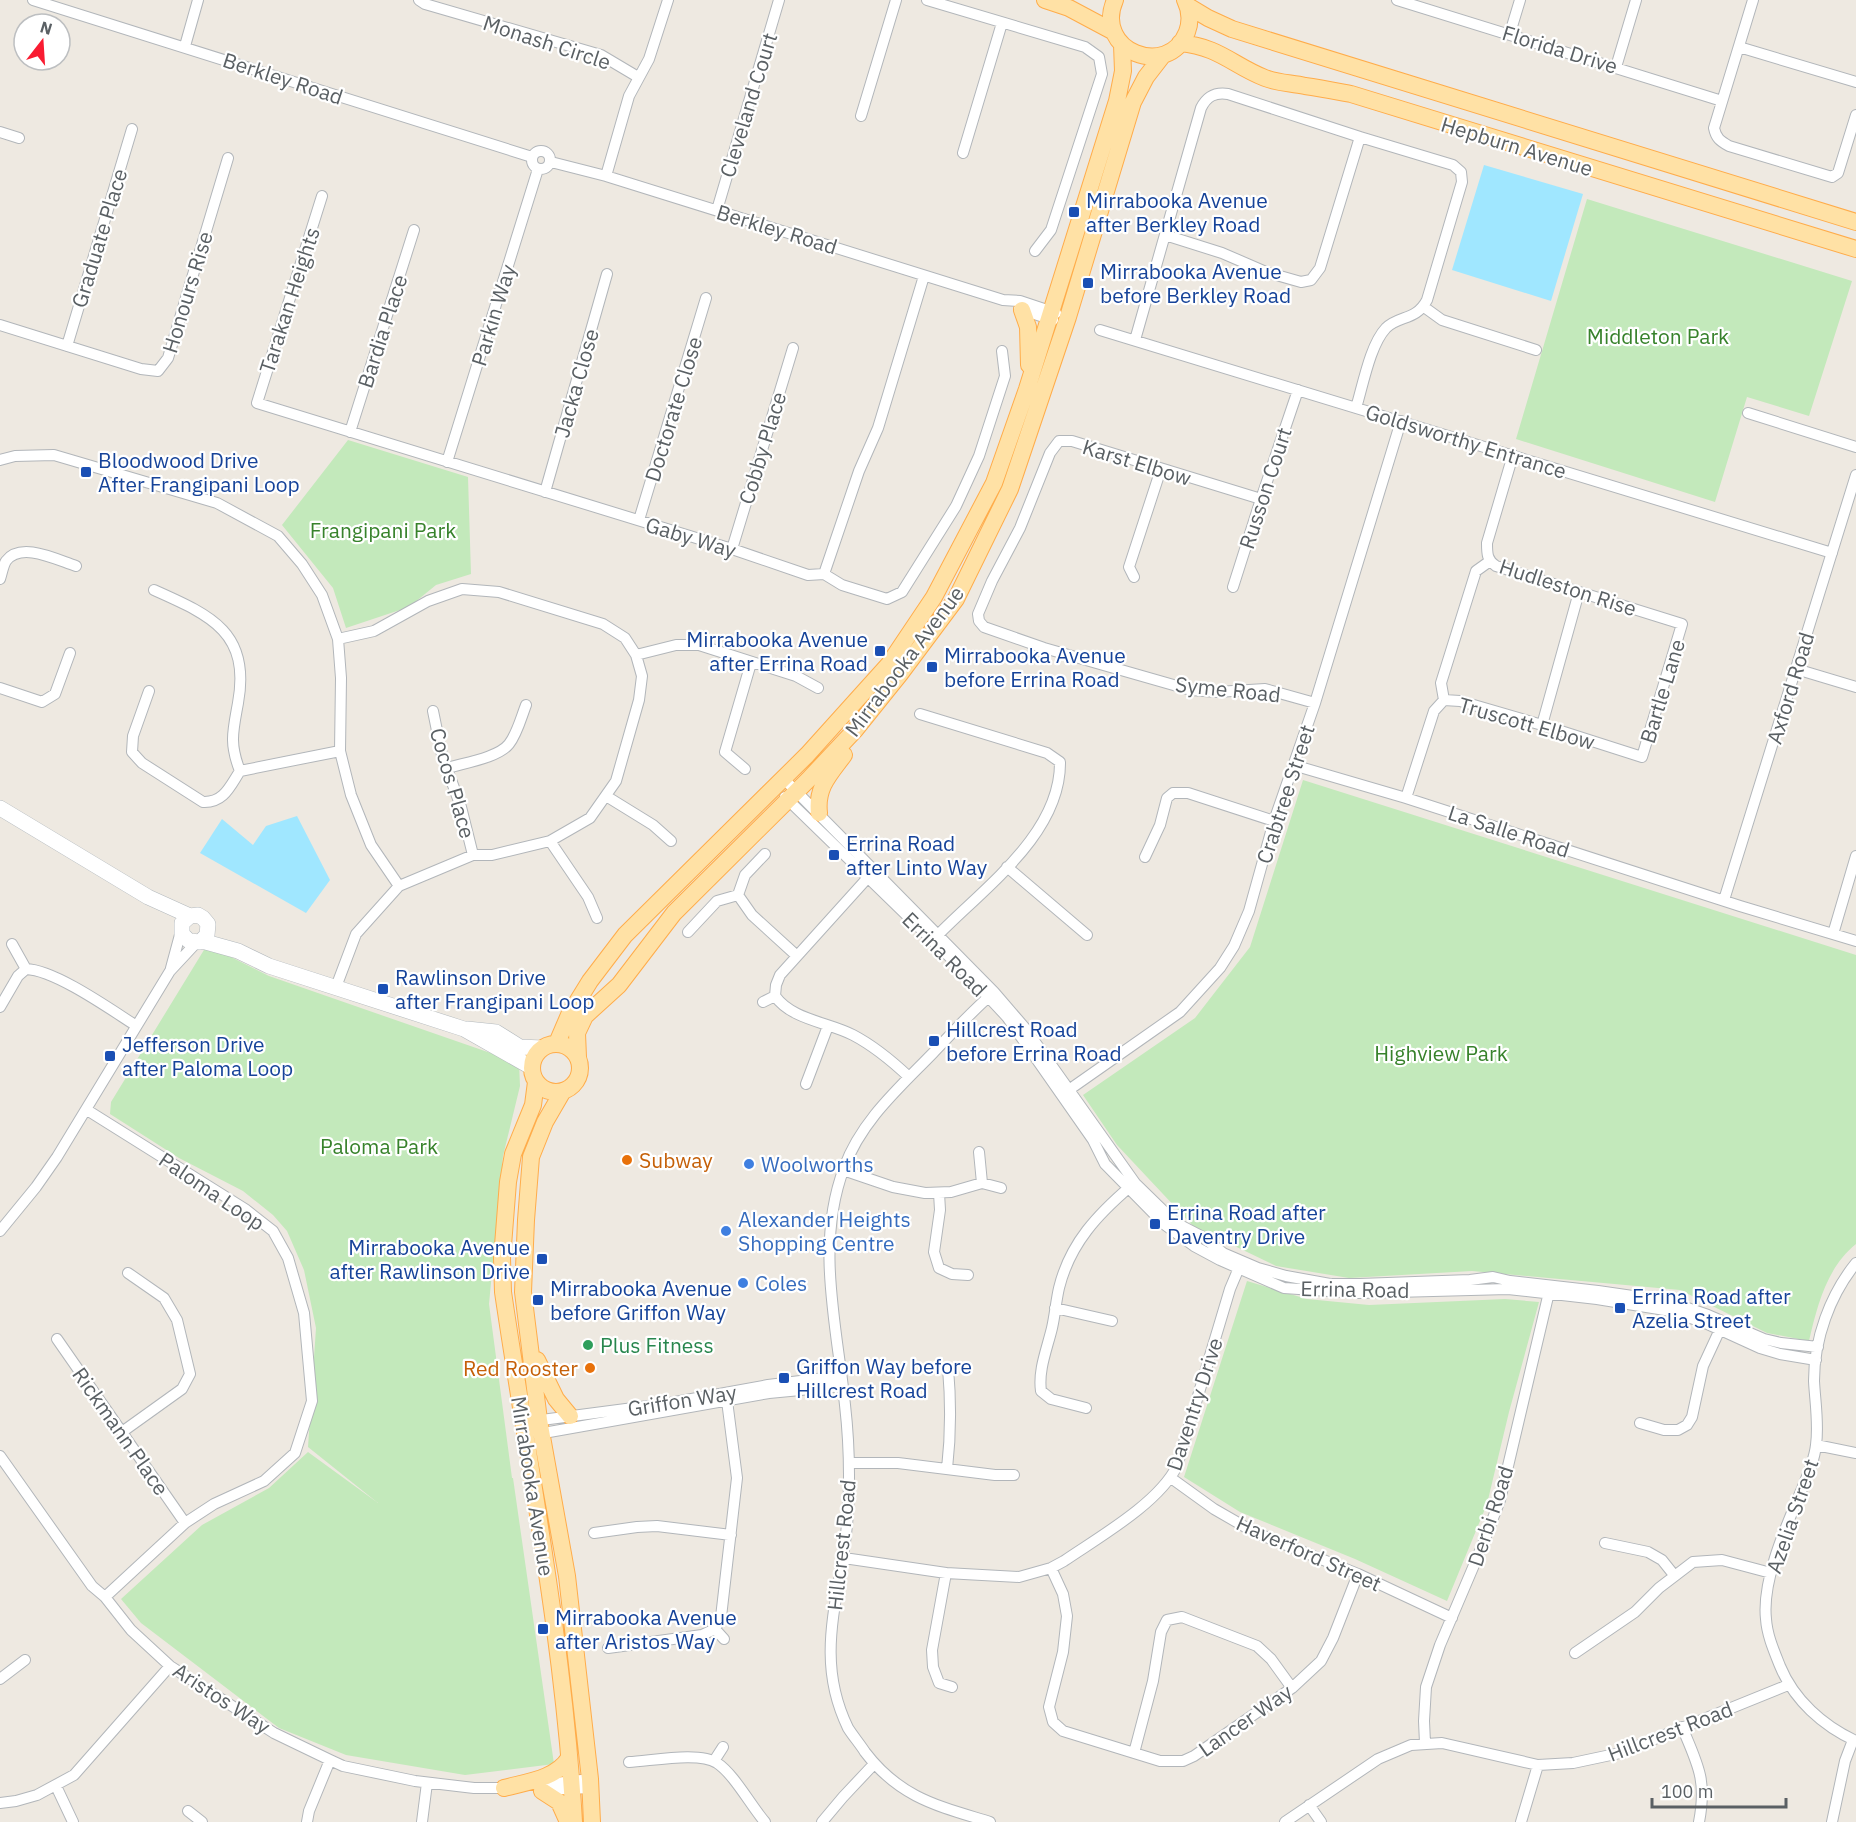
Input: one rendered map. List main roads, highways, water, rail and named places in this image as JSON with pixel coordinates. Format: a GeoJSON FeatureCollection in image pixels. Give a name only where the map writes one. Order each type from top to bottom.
{"type":"FeatureCollection","features":[{"type":"Feature","properties":{"kind":"main road"},"geometry":{"type":"LineString","coordinates":[[1045,0],[1070,8],[1118,38],[1130,51],[1141,56],[1163,55]]}},
{"type":"Feature","properties":{"kind":"main road","name":"Mirrabooka Avenue"},"geometry":{"type":"LineString","coordinates":[[592,1822],[591,1784],[567,1576],[503,1292],[502,1258],[510,1173],[513,1154],[533,1105],[536,1053],[549,1046],[590,981],[625,935],[779,783],[889,664],[934,597],[994,483],[1027,389],[1117,102],[1123,71],[1111,12],[1115,0]]}},
{"type":"Feature","properties":{"kind":"main road"},"geometry":{"type":"LineString","coordinates":[[1180,43],[1189,25],[1186,3]]}},
{"type":"Feature","properties":{"kind":"main road","name":"Hepburn Avenue"},"geometry":{"type":"LineString","coordinates":[[1186,3],[1208,18],[1232,29],[1825,213],[1856,220]]}},
{"type":"Feature","properties":{"kind":"main road","name":"Mirrabooka Avenue"},"geometry":{"type":"LineString","coordinates":[[574,1822],[572,1785],[532,1428],[529,1337],[523,1292],[531,1157],[545,1122],[563,1091],[574,1085],[578,1079],[580,1065],[577,1033],[585,1016],[619,985],[674,913],[855,730],[956,599],[1010,489],[1067,320],[1133,102],[1146,77],[1163,55],[1180,43]]}},
{"type":"Feature","properties":{"kind":"main road","name":"Hepburn Avenue"},"geometry":{"type":"LineString","coordinates":[[1180,43],[1199,45],[1273,81],[1351,94],[1856,249]]}},
{"type":"Feature","properties":{"kind":"main road"},"geometry":{"type":"LineString","coordinates":[[1022,310],[1028,327],[1027,389]]}},
{"type":"Feature","properties":{"kind":"main road"},"geometry":{"type":"LineString","coordinates":[[819,813],[818,801],[824,782],[847,753],[855,730]]}},
{"type":"Feature","properties":{"kind":"main road"},"geometry":{"type":"LineString","coordinates":[[549,1046],[569,1047],[578,1057]]}},
{"type":"Feature","properties":{"kind":"main road"},"geometry":{"type":"LineString","coordinates":[[534,1074],[548,1091],[563,1091]]}},
{"type":"Feature","properties":{"kind":"main road"},"geometry":{"type":"LineString","coordinates":[[529,1337],[544,1377],[562,1409],[570,1416]]}},
{"type":"Feature","properties":{"kind":"main road"},"geometry":{"type":"LineString","coordinates":[[504,1788],[551,1774],[562,1767],[569,1758]]}},
{"type":"Feature","properties":{"kind":"main road"},"geometry":{"type":"LineString","coordinates":[[538,1789],[559,1802],[568,1822]]}},
{"type":"Feature","properties":{"kind":"water"},"geometry":{"type":"Polygon","coordinates":[[[1484,165],[1583,194],[1551,301],[1452,270],[1484,165]]]}},
{"type":"Feature","properties":{"kind":"water"},"geometry":{"type":"Polygon","coordinates":[[[297,816],[330,880],[306,913],[200,853],[222,819],[253,845],[266,826],[297,816]]]}},
{"type":"Feature","properties":{"kind":"place","name":"Mirrabooka Avenue after Berkley Road"},"geometry":{"type":"Point","coordinates":[1074,212]}},
{"type":"Feature","properties":{"kind":"place","name":"Mirrabooka Avenue before Berkley Road"},"geometry":{"type":"Point","coordinates":[1088,283]}},
{"type":"Feature","properties":{"kind":"place","name":"Bloodwood Drive After Frangipani Loop"},"geometry":{"type":"Point","coordinates":[86,472]}},
{"type":"Feature","properties":{"kind":"place","name":"Mirrabooka Avenue after Errina Road"},"geometry":{"type":"Point","coordinates":[880,651]}},
{"type":"Feature","properties":{"kind":"place","name":"Mirrabooka Avenue before Errina Road"},"geometry":{"type":"Point","coordinates":[932,667]}},
{"type":"Feature","properties":{"kind":"place","name":"Errina Road after Linto Way"},"geometry":{"type":"Point","coordinates":[834,855]}},
{"type":"Feature","properties":{"kind":"place","name":"Rawlinson Drive after Frangipani Loop"},"geometry":{"type":"Point","coordinates":[383,989]}},
{"type":"Feature","properties":{"kind":"place","name":"Hillcrest Road before Errina Road"},"geometry":{"type":"Point","coordinates":[934,1041]}},
{"type":"Feature","properties":{"kind":"place","name":"Jefferson Drive after Paloma Loop"},"geometry":{"type":"Point","coordinates":[110,1056]}},
{"type":"Feature","properties":{"kind":"place","name":"Subway"},"geometry":{"type":"Point","coordinates":[627,1160]}},
{"type":"Feature","properties":{"kind":"place","name":"Woolworths"},"geometry":{"type":"Point","coordinates":[749,1164]}},
{"type":"Feature","properties":{"kind":"place","name":"Errina Road after Daventry Drive"},"geometry":{"type":"Point","coordinates":[1155,1224]}},
{"type":"Feature","properties":{"kind":"place","name":"Alexander Heights Shopping Centre"},"geometry":{"type":"Point","coordinates":[726,1231]}},
{"type":"Feature","properties":{"kind":"place","name":"Mirrabooka Avenue after Rawlinson Drive"},"geometry":{"type":"Point","coordinates":[542,1259]}},
{"type":"Feature","properties":{"kind":"place","name":"Coles"},"geometry":{"type":"Point","coordinates":[743,1283]}},
{"type":"Feature","properties":{"kind":"place","name":"Mirrabooka Avenue before Griffon Way"},"geometry":{"type":"Point","coordinates":[538,1300]}},
{"type":"Feature","properties":{"kind":"place","name":"Errina Road after Azelia Street"},"geometry":{"type":"Point","coordinates":[1620,1308]}},
{"type":"Feature","properties":{"kind":"place","name":"Plus Fitness"},"geometry":{"type":"Point","coordinates":[588,1345]}},
{"type":"Feature","properties":{"kind":"place","name":"Red Rooster"},"geometry":{"type":"Point","coordinates":[590,1368]}},
{"type":"Feature","properties":{"kind":"place","name":"Griffon Way before Hillcrest Road"},"geometry":{"type":"Point","coordinates":[784,1378]}},
{"type":"Feature","properties":{"kind":"place","name":"Mirrabooka Avenue after Aristos Way"},"geometry":{"type":"Point","coordinates":[543,1629]}},
{"type":"Feature","properties":{"kind":"park label","name":"Middleton Park"},"geometry":{"type":"Point","coordinates":[1658,336]}},
{"type":"Feature","properties":{"kind":"park label","name":"Frangipani Park"},"geometry":{"type":"Point","coordinates":[383,530]}},
{"type":"Feature","properties":{"kind":"park label","name":"Highview Park"},"geometry":{"type":"Point","coordinates":[1441,1053]}},
{"type":"Feature","properties":{"kind":"park label","name":"Paloma Park"},"geometry":{"type":"Point","coordinates":[379,1146]}}]}
